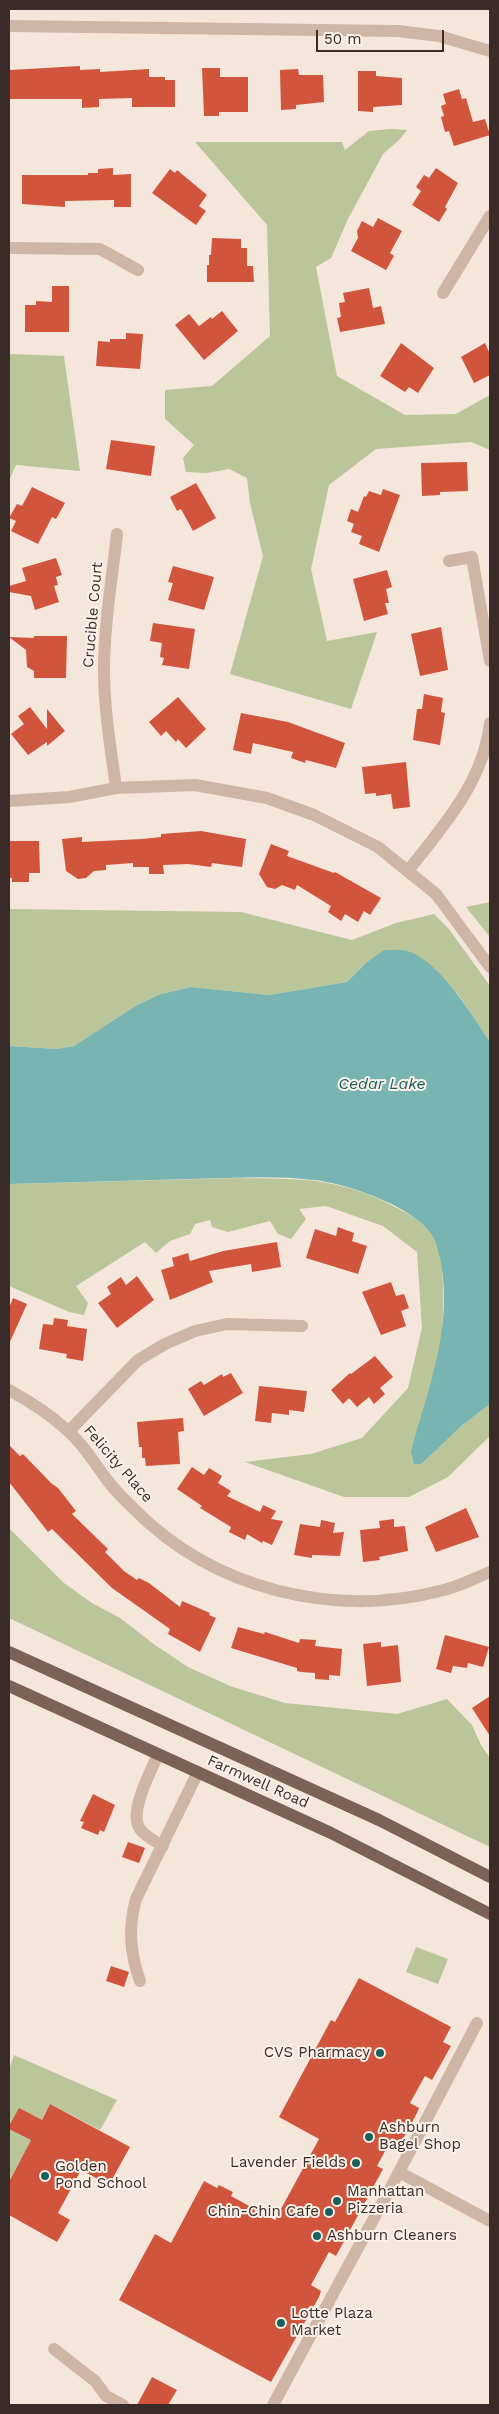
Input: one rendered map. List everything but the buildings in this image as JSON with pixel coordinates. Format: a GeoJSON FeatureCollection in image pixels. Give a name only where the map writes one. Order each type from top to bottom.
{"type":"FeatureCollection","features":[{"type":"Feature","properties":{"kind":"main road","name":"Farmwell Road"},"geometry":{"type":"LineString","coordinates":[[9,1652],[379,1820],[490,1877]]}},
{"type":"Feature","properties":{"kind":"main road","name":"Farmwell Road"},"geometry":{"type":"LineString","coordinates":[[9,1686],[393,1862],[490,1914]]}},
{"type":"Feature","properties":{"kind":"street"},"geometry":{"type":"LineString","coordinates":[[9,26],[398,30],[440,36],[490,51]]}},
{"type":"Feature","properties":{"kind":"street"},"geometry":{"type":"LineString","coordinates":[[443,293],[490,216]]}},
{"type":"Feature","properties":{"kind":"street"},"geometry":{"type":"LineString","coordinates":[[9,248],[100,249],[138,270]]}},
{"type":"Feature","properties":{"kind":"street","name":"Crucible Court"},"geometry":{"type":"LineString","coordinates":[[116,788],[107,717],[104,672],[106,626],[117,534]]}},
{"type":"Feature","properties":{"kind":"street"},"geometry":{"type":"LineString","coordinates":[[449,561],[472,557],[490,661]]}},
{"type":"Feature","properties":{"kind":"street"},"geometry":{"type":"LineString","coordinates":[[408,871],[452,815],[469,789],[481,761],[490,724]]}},
{"type":"Feature","properties":{"kind":"street"},"geometry":{"type":"LineString","coordinates":[[9,801],[68,797],[116,788],[195,785],[267,798],[314,815],[378,847],[436,894],[459,922],[490,967]]}},
{"type":"Feature","properties":{"kind":"street"},"geometry":{"type":"LineString","coordinates":[[68,1431],[138,1360],[165,1344],[196,1331],[227,1324],[302,1326]]}},
{"type":"Feature","properties":{"kind":"street","name":"Felicity Place"},"geometry":{"type":"LineString","coordinates":[[9,1390],[68,1431],[108,1481],[164,1537],[202,1561],[255,1586],[283,1593],[342,1601],[375,1601],[445,1590],[490,1572]]}},
{"type":"Feature","properties":{"kind":"street"},"geometry":{"type":"LineString","coordinates":[[158,1754],[140,1800],[136,1820],[144,1834],[163,1846]]}},
{"type":"Feature","properties":{"kind":"street"},"geometry":{"type":"LineString","coordinates":[[140,1981],[131,1947],[132,1914],[142,1886],[198,1772]]}},
{"type":"Feature","properties":{"kind":"street"},"geometry":{"type":"LineString","coordinates":[[273,2405],[477,2023]]}},
{"type":"Feature","properties":{"kind":"street"},"geometry":{"type":"LineString","coordinates":[[399,2172],[490,2221]]}},
{"type":"Feature","properties":{"kind":"street"},"geometry":{"type":"LineString","coordinates":[[54,2349],[95,2381],[106,2396],[123,2405]]}},
{"type":"Feature","properties":{"kind":"green space"},"geometry":{"type":"Polygon","coordinates":[[[407,130],[383,154],[348,219],[331,258],[316,267],[337,376],[405,415],[456,414],[490,395],[490,450],[471,442],[376,449],[329,485],[311,569],[327,641],[377,632],[351,709],[230,674],[263,556],[250,503],[247,478],[229,469],[207,473],[186,472],[183,458],[194,445],[165,419],[165,390],[212,386],[270,336],[267,225],[195,142],[342,142],[345,150],[369,131],[407,130]]]}},
{"type":"Feature","properties":{"kind":"green space"},"geometry":{"type":"Polygon","coordinates":[[[9,354],[64,356],[80,471],[16,465],[9,481],[9,354]]]}},
{"type":"Feature","properties":{"kind":"green space"},"geometry":{"type":"Polygon","coordinates":[[[490,902],[490,937],[466,907],[490,902]]]}},
{"type":"Feature","properties":{"kind":"green space"},"geometry":{"type":"Polygon","coordinates":[[[9,909],[241,912],[352,940],[396,923],[434,914],[449,929],[490,986],[490,1042],[457,993],[366,963],[347,982],[269,995],[191,987],[161,994],[137,1005],[74,1046],[56,1049],[9,1046],[9,909]]]}},
{"type":"Feature","properties":{"kind":"green space"},"geometry":{"type":"Polygon","coordinates":[[[239,1178],[301,1180],[338,1185],[357,1190],[408,1214],[423,1224],[431,1234],[438,1250],[443,1278],[440,1349],[435,1374],[411,1451],[460,1427],[490,1404],[490,1436],[448,1477],[409,1497],[344,1497],[245,1462],[311,1454],[362,1438],[408,1388],[422,1328],[417,1252],[383,1226],[326,1206],[299,1209],[306,1219],[291,1239],[278,1234],[270,1221],[228,1232],[212,1227],[210,1220],[195,1224],[190,1234],[170,1241],[156,1253],[145,1242],[76,1286],[88,1303],[84,1315],[69,1312],[9,1286],[9,1184],[239,1178]]]}},
{"type":"Feature","properties":{"kind":"green space"},"geometry":{"type":"Polygon","coordinates":[[[9,1528],[64,1583],[92,1603],[120,1618],[188,1667],[230,1686],[285,1703],[397,1714],[447,1699],[472,1725],[481,1745],[490,1758],[490,1847],[9,1618],[9,1528]]]}},
{"type":"Feature","properties":{"kind":"green space"},"geometry":{"type":"Polygon","coordinates":[[[416,1947],[448,1959],[438,1984],[406,1972],[416,1947]]]}},
{"type":"Feature","properties":{"kind":"green space"},"geometry":{"type":"Polygon","coordinates":[[[14,2055],[117,2100],[100,2130],[50,2104],[9,2182],[9,2070],[14,2055]]]}},
{"type":"Feature","properties":{"kind":"water","name":"Cedar Lake"},"geometry":{"type":"Polygon","coordinates":[[[384,950],[407,951],[419,956],[431,965],[454,990],[490,1042],[490,1404],[460,1427],[421,1464],[414,1464],[411,1451],[439,1347],[443,1321],[444,1294],[442,1267],[435,1241],[428,1229],[416,1218],[400,1208],[363,1192],[328,1182],[299,1178],[252,1177],[9,1184],[9,1046],[56,1049],[74,1046],[137,1005],[161,994],[191,987],[269,995],[347,982],[366,963],[384,950]]]}},
{"type":"Feature","properties":{"kind":"place","name":"CVS Pharmacy"},"geometry":{"type":"Point","coordinates":[380,2053]}},
{"type":"Feature","properties":{"kind":"place","name":"Ashburn Bagel Shop"},"geometry":{"type":"Point","coordinates":[369,2137]}},
{"type":"Feature","properties":{"kind":"place","name":"Lavender Fields"},"geometry":{"type":"Point","coordinates":[356,2163]}},
{"type":"Feature","properties":{"kind":"place","name":"Golden Pond School"},"geometry":{"type":"Point","coordinates":[45,2176]}},
{"type":"Feature","properties":{"kind":"place","name":"Manhattan Pizzeria"},"geometry":{"type":"Point","coordinates":[337,2201]}},
{"type":"Feature","properties":{"kind":"place","name":"Chin-Chin Cafe"},"geometry":{"type":"Point","coordinates":[329,2212]}},
{"type":"Feature","properties":{"kind":"place","name":"Ashburn Cleaners"},"geometry":{"type":"Point","coordinates":[317,2236]}},
{"type":"Feature","properties":{"kind":"place","name":"Lotte Plaza Market"},"geometry":{"type":"Point","coordinates":[281,2323]}}]}
